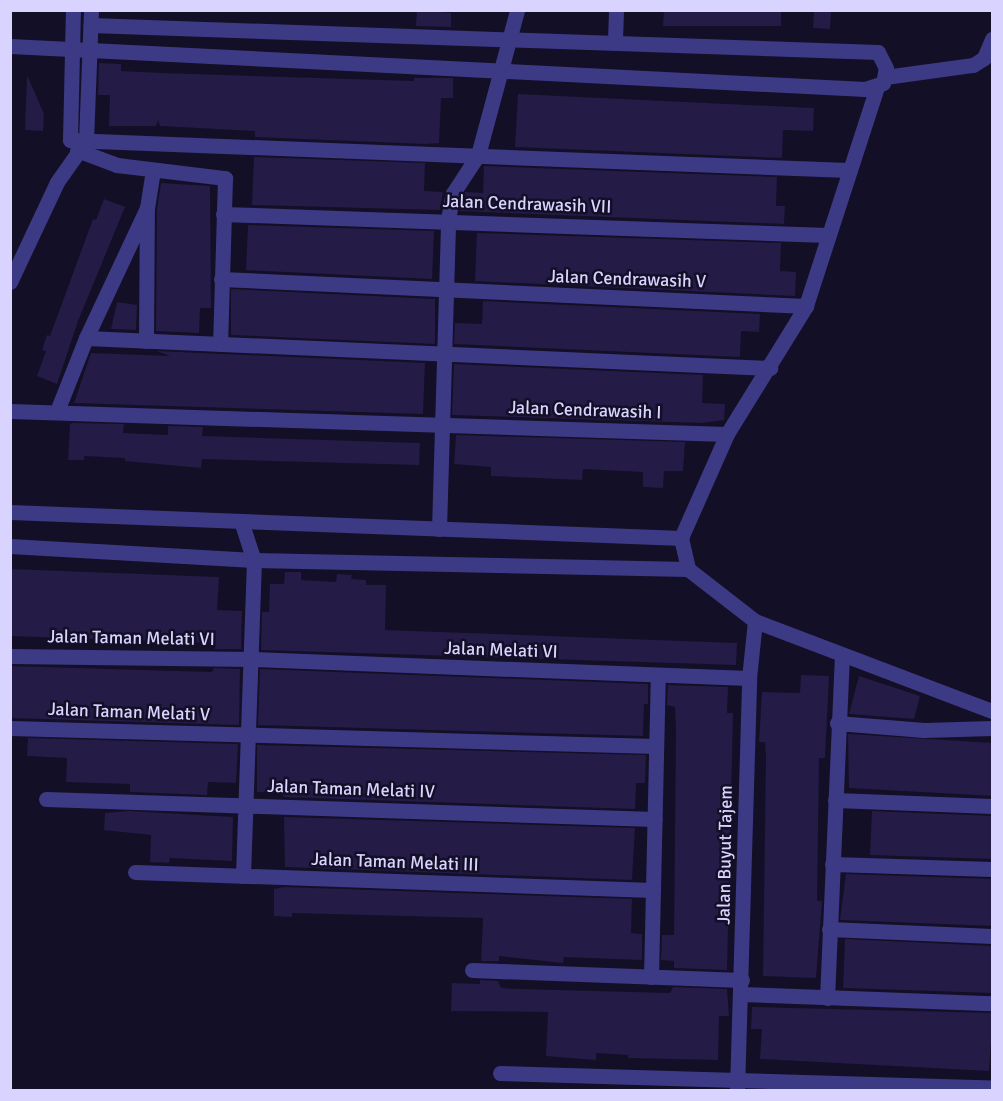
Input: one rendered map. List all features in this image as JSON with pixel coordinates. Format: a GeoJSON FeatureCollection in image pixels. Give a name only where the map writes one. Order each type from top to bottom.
{"type":"FeatureCollection","features":[{"type":"Feature","properties":{"kind":"street"},"geometry":{"type":"LineString","coordinates":[[73,10],[78,145]]}},
{"type":"Feature","properties":{"kind":"street"},"geometry":{"type":"LineString","coordinates":[[439,529],[448,220],[453,193],[478,155],[517,10]]}},
{"type":"Feature","properties":{"kind":"street"},"geometry":{"type":"LineString","coordinates":[[615,40],[616,10]]}},
{"type":"Feature","properties":{"kind":"street"},"geometry":{"type":"LineString","coordinates":[[10,282],[57,182],[78,145],[89,49],[90,18],[283,32],[510,40],[615,40],[878,52],[885,61],[881,82],[848,170],[806,306],[770,368],[727,434],[681,538],[687,569]]}},
{"type":"Feature","properties":{"kind":"street"},"geometry":{"type":"LineString","coordinates":[[282,58],[283,32]]}},
{"type":"Feature","properties":{"kind":"street"},"geometry":{"type":"LineString","coordinates":[[10,45],[73,50],[500,69],[881,82],[974,64],[984,58],[993,39]]}},
{"type":"Feature","properties":{"kind":"street"},"geometry":{"type":"LineString","coordinates":[[78,145],[478,155],[848,170]]}},
{"type":"Feature","properties":{"kind":"street"},"geometry":{"type":"LineString","coordinates":[[78,145],[102,162],[153,171],[225,178],[220,344]]}},
{"type":"Feature","properties":{"kind":"street"},"geometry":{"type":"LineString","coordinates":[[146,341],[147,208],[153,171]]}},
{"type":"Feature","properties":{"kind":"street"},"geometry":{"type":"LineString","coordinates":[[57,411],[86,338],[147,208]]}},
{"type":"Feature","properties":{"kind":"street","name":"Jalan Cendrawasih VII"},"geometry":{"type":"LineString","coordinates":[[224,214],[828,235]]}},
{"type":"Feature","properties":{"kind":"street","name":"Jalan Cendrawasih V"},"geometry":{"type":"LineString","coordinates":[[221,279],[446,292],[806,306]]}},
{"type":"Feature","properties":{"kind":"street"},"geometry":{"type":"LineString","coordinates":[[86,338],[770,368]]}},
{"type":"Feature","properties":{"kind":"street","name":"Jalan Cendrawasih I"},"geometry":{"type":"LineString","coordinates":[[10,411],[727,434]]}},
{"type":"Feature","properties":{"kind":"street"},"geometry":{"type":"LineString","coordinates":[[10,512],[242,524],[681,538]]}},
{"type":"Feature","properties":{"kind":"street"},"geometry":{"type":"LineString","coordinates":[[242,524],[254,560],[243,876]]}},
{"type":"Feature","properties":{"kind":"street"},"geometry":{"type":"LineString","coordinates":[[10,546],[254,560],[687,569],[755,621],[842,657],[993,711]]}},
{"type":"Feature","properties":{"kind":"street","name":"Jalan Buyut Tajem"},"geometry":{"type":"LineString","coordinates":[[737,1086],[749,678],[755,621]]}},
{"type":"Feature","properties":{"kind":"street","name":"Jalan Taman Melati VI"},"geometry":{"type":"LineString","coordinates":[[10,656],[251,659]]}},
{"type":"Feature","properties":{"kind":"street"},"geometry":{"type":"LineString","coordinates":[[827,998],[837,723],[842,657]]}},
{"type":"Feature","properties":{"kind":"street","name":"Jalan Melati VI"},"geometry":{"type":"LineString","coordinates":[[251,659],[749,678]]}},
{"type":"Feature","properties":{"kind":"street"},"geometry":{"type":"LineString","coordinates":[[651,977],[658,675]]}},
{"type":"Feature","properties":{"kind":"street"},"geometry":{"type":"LineString","coordinates":[[837,723],[924,730],[993,728]]}},
{"type":"Feature","properties":{"kind":"street","name":"Jalan Taman Melati V"},"geometry":{"type":"LineString","coordinates":[[10,728],[656,746]]}},
{"type":"Feature","properties":{"kind":"street","name":"Jalan Taman Melati IV"},"geometry":{"type":"LineString","coordinates":[[46,799],[655,819]]}},
{"type":"Feature","properties":{"kind":"street"},"geometry":{"type":"LineString","coordinates":[[835,800],[993,806]]}},
{"type":"Feature","properties":{"kind":"street"},"geometry":{"type":"LineString","coordinates":[[832,864],[993,869]]}},
{"type":"Feature","properties":{"kind":"street","name":"Jalan Taman Melati III"},"geometry":{"type":"LineString","coordinates":[[135,872],[653,890]]}},
{"type":"Feature","properties":{"kind":"street"},"geometry":{"type":"LineString","coordinates":[[829,929],[993,936]]}},
{"type":"Feature","properties":{"kind":"street"},"geometry":{"type":"LineString","coordinates":[[472,970],[651,977],[827,998],[993,1003]]}},
{"type":"Feature","properties":{"kind":"street"},"geometry":{"type":"LineString","coordinates":[[500,1073],[737,1086],[993,1088]]}},
{"type":"Feature","properties":{"kind":"building"},"geometry":{"type":"Polygon","coordinates":[[[417,10],[451,13],[451,27],[416,26],[417,10]]]}},
{"type":"Feature","properties":{"kind":"building"},"geometry":{"type":"Polygon","coordinates":[[[664,10],[781,10],[781,26],[663,26],[664,10]]]}},
{"type":"Feature","properties":{"kind":"building"},"geometry":{"type":"Polygon","coordinates":[[[814,10],[831,10],[830,29],[813,28],[814,10]]]}},
{"type":"Feature","properties":{"kind":"building"},"geometry":{"type":"Polygon","coordinates":[[[99,63],[121,64],[121,71],[162,73],[414,81],[414,78],[453,78],[453,98],[441,98],[439,143],[255,137],[255,131],[160,126],[158,120],[156,126],[109,126],[110,95],[98,95],[99,63]]]}},
{"type":"Feature","properties":{"kind":"building"},"geometry":{"type":"Polygon","coordinates":[[[27,75],[44,114],[43,131],[25,130],[27,75]]]}},
{"type":"Feature","properties":{"kind":"building"},"geometry":{"type":"Polygon","coordinates":[[[518,94],[814,108],[813,131],[783,130],[782,158],[515,147],[518,94]]]}},
{"type":"Feature","properties":{"kind":"building"},"geometry":{"type":"Polygon","coordinates":[[[254,157],[425,163],[424,191],[443,192],[440,210],[252,205],[254,157]]]}},
{"type":"Feature","properties":{"kind":"building"},"geometry":{"type":"Polygon","coordinates":[[[484,166],[777,177],[776,206],[785,206],[784,224],[460,211],[465,192],[483,193],[484,166]]]}},
{"type":"Feature","properties":{"kind":"building"},"geometry":{"type":"Polygon","coordinates":[[[161,183],[210,186],[211,308],[200,308],[199,333],[156,331],[157,209],[161,183]]]}},
{"type":"Feature","properties":{"kind":"building"},"geometry":{"type":"Polygon","coordinates":[[[104,199],[125,207],[78,321],[57,384],[37,376],[46,351],[42,350],[47,335],[50,336],[93,219],[96,220],[104,199]]]}},
{"type":"Feature","properties":{"kind":"building"},"geometry":{"type":"Polygon","coordinates":[[[248,225],[434,231],[432,279],[246,270],[248,225]]]}},
{"type":"Feature","properties":{"kind":"building"},"geometry":{"type":"Polygon","coordinates":[[[477,233],[781,243],[780,271],[796,272],[795,296],[475,281],[477,233]]]}},
{"type":"Feature","properties":{"kind":"building"},"geometry":{"type":"Polygon","coordinates":[[[231,289],[435,299],[435,344],[231,335],[231,289]]]}},
{"type":"Feature","properties":{"kind":"building"},"geometry":{"type":"Polygon","coordinates":[[[483,301],[760,314],[759,332],[741,331],[740,357],[454,344],[455,323],[482,324],[483,301]]]}},
{"type":"Feature","properties":{"kind":"building"},"geometry":{"type":"Polygon","coordinates":[[[117,302],[137,305],[136,330],[111,329],[117,302]]]}},
{"type":"Feature","properties":{"kind":"building"},"geometry":{"type":"Polygon","coordinates":[[[157,351],[425,363],[423,414],[74,403],[91,353],[170,356],[157,351]]]}},
{"type":"Feature","properties":{"kind":"building"},"geometry":{"type":"Polygon","coordinates":[[[454,364],[703,375],[702,403],[725,404],[724,420],[702,423],[452,415],[454,364]]]}},
{"type":"Feature","properties":{"kind":"building"},"geometry":{"type":"Polygon","coordinates":[[[70,424],[124,424],[123,433],[168,435],[168,426],[203,427],[202,436],[420,443],[419,465],[202,459],[201,468],[125,461],[125,458],[84,456],[84,460],[68,460],[70,424]]]}},
{"type":"Feature","properties":{"kind":"building"},"geometry":{"type":"Polygon","coordinates":[[[456,435],[685,442],[683,471],[664,471],[663,488],[643,487],[643,472],[583,469],[582,480],[491,476],[491,467],[454,464],[456,435]]]}},
{"type":"Feature","properties":{"kind":"building"},"geometry":{"type":"Polygon","coordinates":[[[10,569],[219,577],[217,610],[242,611],[241,649],[215,649],[215,643],[10,636],[10,569]]]}},
{"type":"Feature","properties":{"kind":"building"},"geometry":{"type":"Polygon","coordinates":[[[285,572],[301,572],[301,580],[336,582],[337,574],[352,575],[351,579],[366,580],[366,585],[386,585],[385,630],[737,643],[736,665],[261,650],[262,612],[269,612],[270,584],[284,584],[285,572]]]}},
{"type":"Feature","properties":{"kind":"building"},"geometry":{"type":"Polygon","coordinates":[[[10,666],[212,672],[214,668],[240,669],[239,725],[10,718],[10,666]]]}},
{"type":"Feature","properties":{"kind":"building"},"geometry":{"type":"Polygon","coordinates":[[[260,669],[648,684],[648,704],[644,704],[643,736],[258,725],[260,669]]]}},
{"type":"Feature","properties":{"kind":"building"},"geometry":{"type":"Polygon","coordinates":[[[801,675],[829,676],[825,758],[819,758],[817,901],[822,901],[816,978],[763,976],[766,757],[765,742],[759,742],[762,692],[800,693],[801,675]]]}},
{"type":"Feature","properties":{"kind":"building"},"geometry":{"type":"Polygon","coordinates":[[[859,676],[920,696],[914,719],[849,714],[859,676]]]}},
{"type":"Feature","properties":{"kind":"building"},"geometry":{"type":"Polygon","coordinates":[[[668,685],[728,687],[727,713],[733,713],[727,970],[674,968],[674,961],[661,960],[662,935],[674,935],[676,728],[675,707],[667,705],[668,685]]]}},
{"type":"Feature","properties":{"kind":"building"},"geometry":{"type":"Polygon","coordinates":[[[848,734],[993,743],[993,796],[849,788],[848,734]]]}},
{"type":"Feature","properties":{"kind":"building"},"geometry":{"type":"Polygon","coordinates":[[[28,738],[238,744],[236,783],[208,782],[207,795],[130,792],[130,784],[66,782],[67,758],[27,756],[28,738]]]}},
{"type":"Feature","properties":{"kind":"building"},"geometry":{"type":"Polygon","coordinates":[[[257,745],[646,755],[645,783],[636,783],[635,809],[285,797],[278,792],[257,792],[257,745]]]}},
{"type":"Feature","properties":{"kind":"building"},"geometry":{"type":"Polygon","coordinates":[[[129,811],[233,817],[232,861],[170,858],[169,863],[150,862],[151,835],[104,830],[105,813],[129,811]]]}},
{"type":"Feature","properties":{"kind":"building"},"geometry":{"type":"Polygon","coordinates":[[[872,811],[993,816],[993,859],[870,855],[872,811]]]}},
{"type":"Feature","properties":{"kind":"building"},"geometry":{"type":"Polygon","coordinates":[[[284,817],[635,828],[632,880],[285,867],[284,817]]]}},
{"type":"Feature","properties":{"kind":"building"},"geometry":{"type":"Polygon","coordinates":[[[846,874],[993,879],[993,926],[840,920],[846,874]]]}},
{"type":"Feature","properties":{"kind":"building"},"geometry":{"type":"Polygon","coordinates":[[[284,887],[632,899],[631,933],[642,934],[642,960],[564,957],[563,963],[499,956],[499,961],[481,961],[483,918],[292,913],[292,917],[274,916],[274,889],[284,887]]]}},
{"type":"Feature","properties":{"kind":"building"},"geometry":{"type":"Polygon","coordinates":[[[845,939],[993,946],[993,993],[843,988],[845,939]]]}},
{"type":"Feature","properties":{"kind":"building"},"geometry":{"type":"Polygon","coordinates":[[[480,980],[498,981],[501,988],[519,989],[670,993],[673,987],[727,989],[729,1016],[719,1016],[718,1060],[628,1058],[628,1055],[596,1053],[596,1060],[546,1056],[548,1012],[451,1011],[452,983],[480,984],[480,980]]]}},
{"type":"Feature","properties":{"kind":"building"},"geometry":{"type":"Polygon","coordinates":[[[752,1007],[993,1013],[989,1071],[760,1059],[762,1029],[751,1029],[752,1007]]]}}]}
